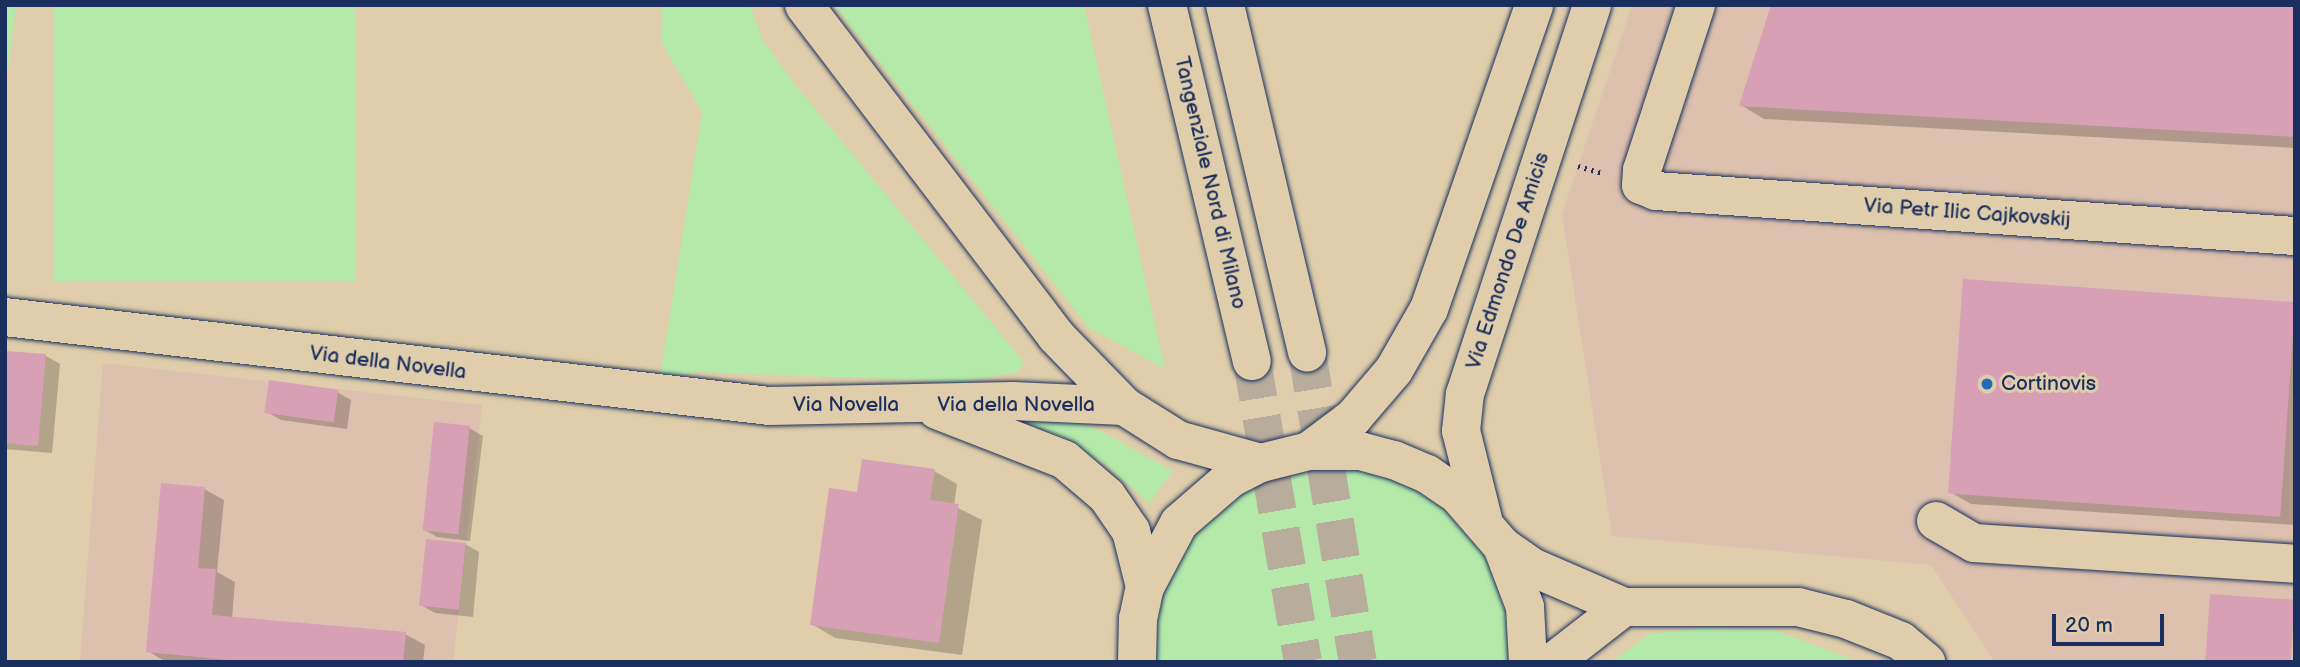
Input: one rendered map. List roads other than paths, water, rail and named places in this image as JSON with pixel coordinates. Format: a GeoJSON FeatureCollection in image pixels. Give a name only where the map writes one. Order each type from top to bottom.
{"type":"FeatureCollection","features":[{"type":"Feature","properties":{"kind":"main road"},"geometry":{"type":"LineString","coordinates":[[804,5],[1056,336],[1124,406],[1178,440],[1261,463]]}},
{"type":"Feature","properties":{"kind":"main road"},"geometry":{"type":"LineString","coordinates":[[1147,5],[1158,46],[1186,81]]}},
{"type":"Feature","properties":{"kind":"main road","name":"Tangenziale Nord di Milano"},"geometry":{"type":"LineString","coordinates":[[1167,5],[1252,361]]}},
{"type":"Feature","properties":{"kind":"main road"},"geometry":{"type":"LineString","coordinates":[[1225,5],[1307,352]]}},
{"type":"Feature","properties":{"kind":"main road"},"geometry":{"type":"LineString","coordinates":[[1309,451],[1353,418],[1394,370],[1429,309],[1534,5]]}},
{"type":"Feature","properties":{"kind":"main road","name":"Via Edmondo De Amicis"},"geometry":{"type":"LineString","coordinates":[[1528,662],[1525,607],[1493,533],[1461,431],[1465,394],[1592,5]]}},
{"type":"Feature","properties":{"kind":"main road","name":"Via Petr Ilic Cajkovskij"},"geometry":{"type":"LineString","coordinates":[[1696,5],[1641,185],[1656,191],[2295,236]]}},
{"type":"Feature","properties":{"kind":"main road","name":"Via della Novella"},"geometry":{"type":"LineString","coordinates":[[5,317],[770,406]]}},
{"type":"Feature","properties":{"kind":"main road","name":"Via della Novella"},"geometry":{"type":"LineString","coordinates":[[922,404],[1013,401],[1124,406]]}},
{"type":"Feature","properties":{"kind":"main road","name":"Via della Novella"},"geometry":{"type":"LineString","coordinates":[[922,404],[1065,460],[1107,496],[1131,531],[1145,587]]}},
{"type":"Feature","properties":{"kind":"main road","name":"Via Novella"},"geometry":{"type":"LineString","coordinates":[[770,406],[922,404]]}},
{"type":"Feature","properties":{"kind":"main road"},"geometry":{"type":"LineString","coordinates":[[1135,658],[1145,587],[1179,523],[1207,495],[1261,463],[1309,451],[1360,452],[1394,460],[1427,474],[1534,568],[1624,607],[1798,607],[1846,619],[1901,641],[1926,662]]}},
{"type":"Feature","properties":{"kind":"main road"},"geometry":{"type":"LineString","coordinates":[[1936,521],[1974,543],[2295,564]]}},
{"type":"Feature","properties":{"kind":"main road"},"geometry":{"type":"LineString","coordinates":[[1553,662],[1624,607]]}},
{"type":"Feature","properties":{"kind":"tunnel"},"geometry":{"type":"LineString","coordinates":[[1307,352],[1358,662]]}},
{"type":"Feature","properties":{"kind":"tunnel"},"geometry":{"type":"LineString","coordinates":[[1252,361],[1303,662]]}},
{"type":"Feature","properties":{"kind":"place","name":"Cortinovis"},"geometry":{"type":"Point","coordinates":[1987,384]}}]}
